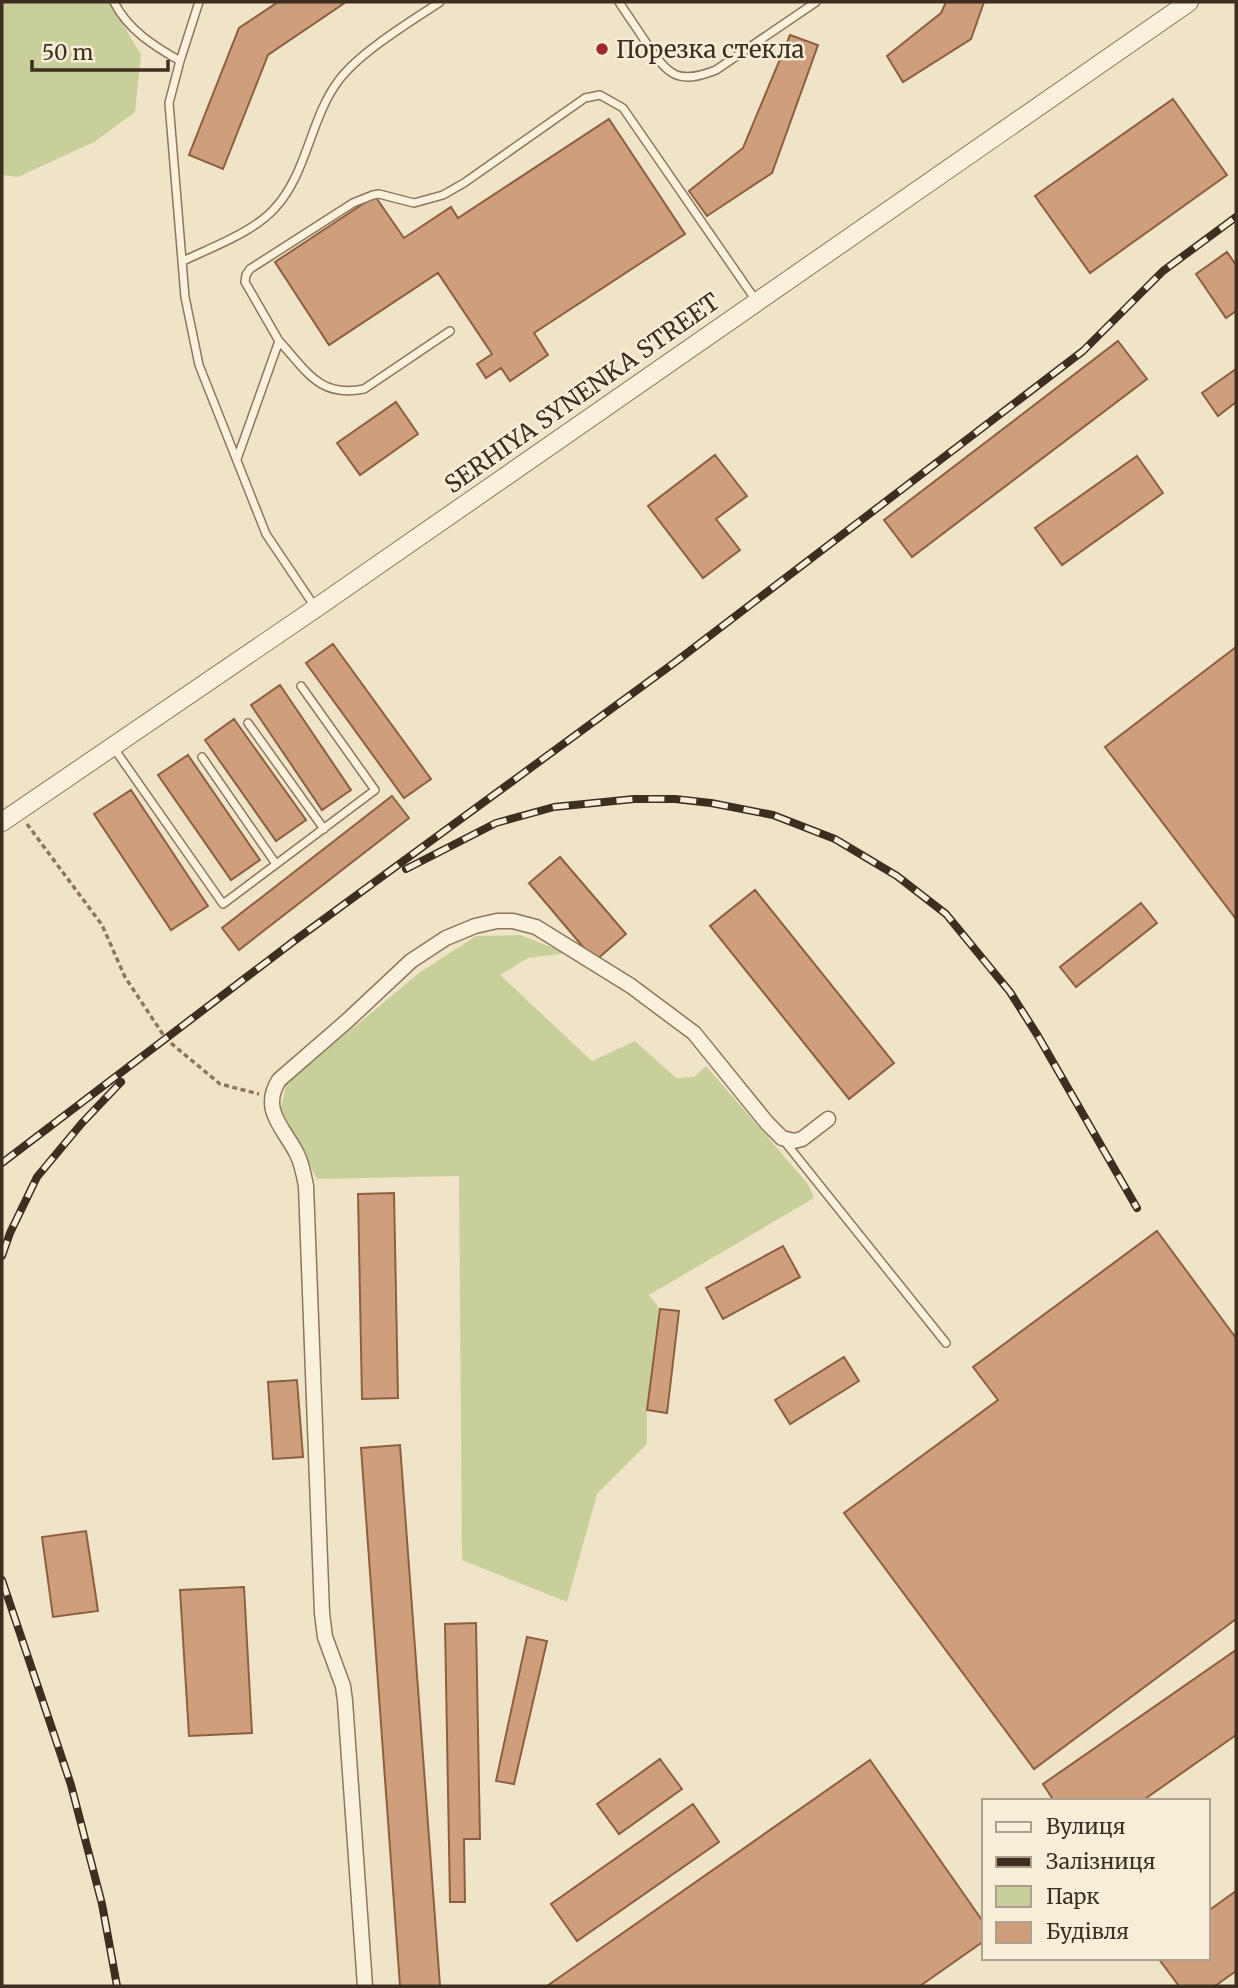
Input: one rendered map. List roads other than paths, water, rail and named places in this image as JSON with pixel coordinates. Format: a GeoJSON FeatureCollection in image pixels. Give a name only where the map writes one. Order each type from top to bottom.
{"type":"FeatureCollection","features":[{"type":"Feature","properties":{"kind":"street","name":"SERHIYA SYNENKA STREET"},"geometry":{"type":"LineString","coordinates":[[2,822],[316,608],[1189,2]]}},
{"type":"Feature","properties":{"kind":"street"},"geometry":{"type":"LineString","coordinates":[[365,1986],[345,1701],[325,1637],[321,1602],[306,1186],[297,1155],[271,1109],[272,1090],[279,1080],[411,961],[446,939],[475,926],[513,921],[536,927],[631,986],[694,1033],[782,1138],[794,1141],[802,1139],[828,1119]]}},
{"type":"Feature","properties":{"kind":"lane"},"geometry":{"type":"LineString","coordinates":[[114,2],[132,28],[180,61]]}},
{"type":"Feature","properties":{"kind":"lane"},"geometry":{"type":"LineString","coordinates":[[199,2],[169,103],[185,296],[199,365],[251,498],[267,534],[316,608]]}},
{"type":"Feature","properties":{"kind":"lane"},"geometry":{"type":"LineString","coordinates":[[183,261],[251,227],[274,209],[289,190],[327,100],[338,81],[351,65],[440,2]]}},
{"type":"Feature","properties":{"kind":"lane"},"geometry":{"type":"LineString","coordinates":[[619,2],[662,66],[674,75],[687,78],[716,70],[816,2]]}},
{"type":"Feature","properties":{"kind":"lane"},"geometry":{"type":"LineString","coordinates":[[450,331],[364,389],[349,392],[333,390],[319,384],[279,341],[245,282],[246,275],[257,263],[353,203],[379,194],[414,203],[443,195],[585,98],[600,95],[623,108],[757,302]]}},
{"type":"Feature","properties":{"kind":"lane"},"geometry":{"type":"LineString","coordinates":[[237,459],[279,341]]}},
{"type":"Feature","properties":{"kind":"lane"},"geometry":{"type":"LineString","coordinates":[[113,746],[223,904],[375,790],[301,686]]}},
{"type":"Feature","properties":{"kind":"lane"},"geometry":{"type":"LineString","coordinates":[[248,723],[324,829]]}},
{"type":"Feature","properties":{"kind":"lane"},"geometry":{"type":"LineString","coordinates":[[202,757],[276,864]]}},
{"type":"Feature","properties":{"kind":"lane"},"geometry":{"type":"LineString","coordinates":[[782,1138],[946,1343]]}},
{"type":"Feature","properties":{"kind":"railway"},"geometry":{"type":"LineString","coordinates":[[2,1163],[294,941],[674,663],[1083,351],[1163,271],[1236,217]]}},
{"type":"Feature","properties":{"kind":"railway"},"geometry":{"type":"LineString","coordinates":[[406,869],[496,823],[554,807],[634,799],[675,799],[711,803],[773,815],[835,839],[897,876],[946,914],[1010,992],[1137,1208]]}},
{"type":"Feature","properties":{"kind":"railway"},"geometry":{"type":"LineString","coordinates":[[2,1256],[37,1177],[121,1082]]}},
{"type":"Feature","properties":{"kind":"railway"},"geometry":{"type":"LineString","coordinates":[[2,1580],[71,1785],[102,1904],[117,1986]]}},
{"type":"Feature","properties":{"kind":"place","name":"Порезка стекла"},"geometry":{"type":"Point","coordinates":[602,49]}}]}
